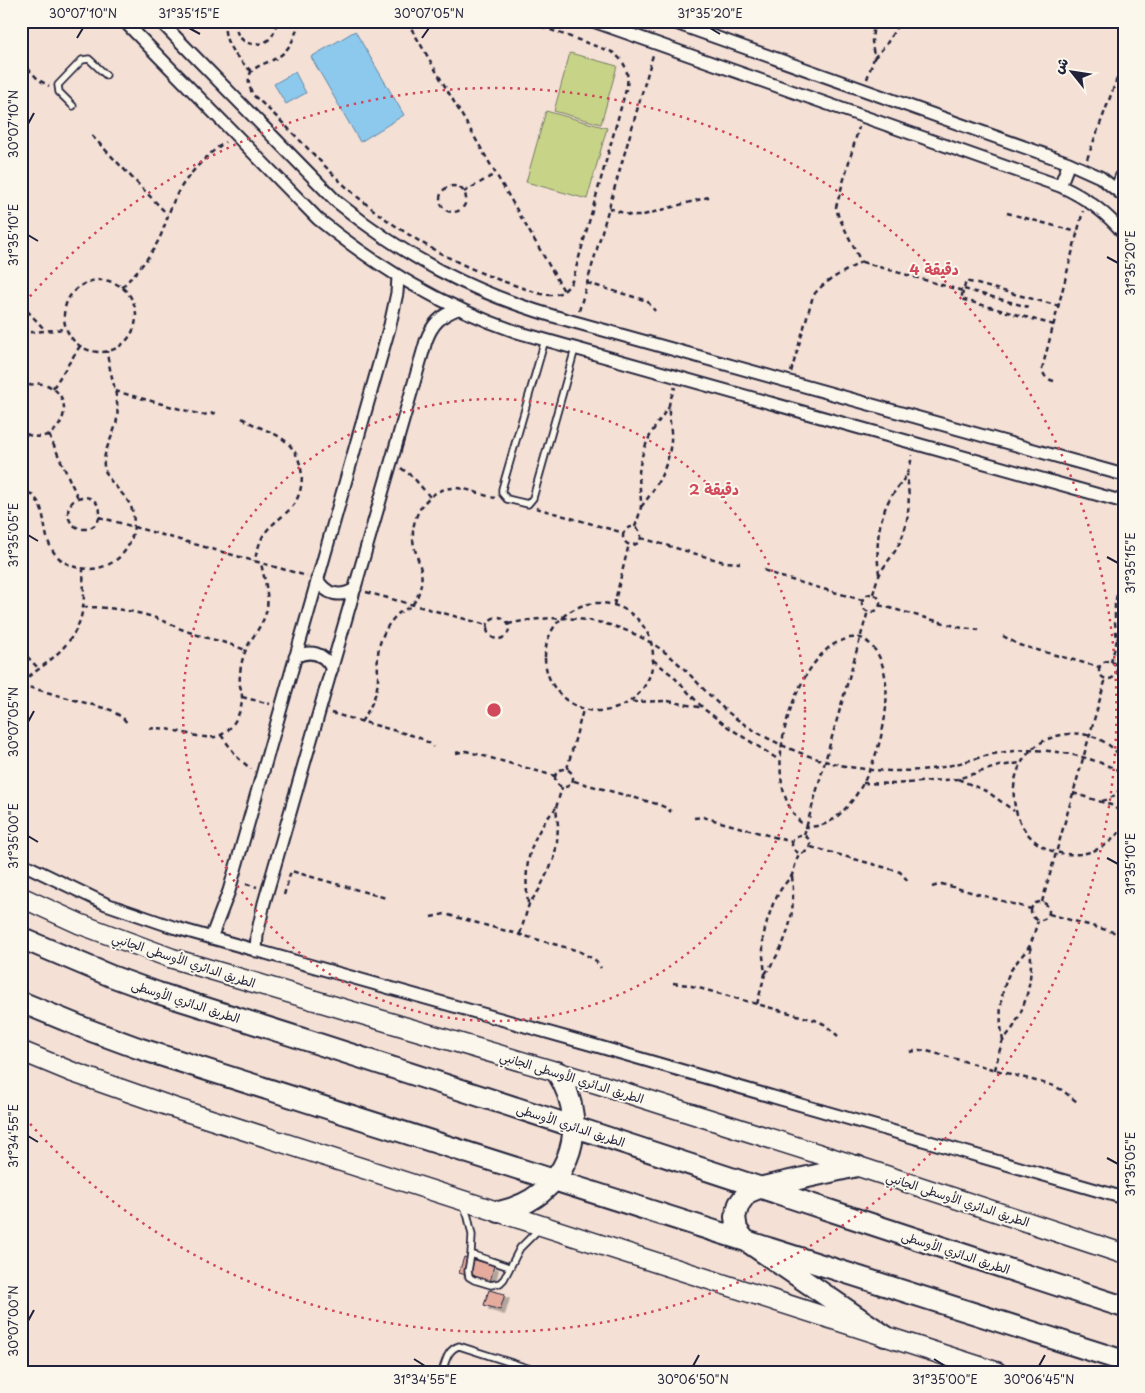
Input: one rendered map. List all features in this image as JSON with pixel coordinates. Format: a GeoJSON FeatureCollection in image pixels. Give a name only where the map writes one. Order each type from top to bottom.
{"type":"FeatureCollection","features":[{"type":"Feature","properties":{"kind":"highway","name":"الطريق الدائري الأوسطى الجانبي"},"geometry":{"type":"LineString","coordinates":[[21,897],[80,924],[170,958],[557,1072],[857,1166],[1124,1254]]}},
{"type":"Feature","properties":{"kind":"highway","name":"الطريق الدائري الأوسطى"},"geometry":{"type":"LineString","coordinates":[[21,938],[92,968],[158,992],[574,1125],[759,1188],[1124,1307]]}},
{"type":"Feature","properties":{"kind":"highway"},"geometry":{"type":"LineString","coordinates":[[21,1002],[89,1030],[146,1050],[1124,1361]]}},
{"type":"Feature","properties":{"kind":"highway"},"geometry":{"type":"LineString","coordinates":[[21,1051],[72,1072],[172,1107],[997,1372]]}},
{"type":"Feature","properties":{"kind":"highway"},"geometry":{"type":"LineString","coordinates":[[498,1212],[515,1208],[530,1201],[555,1179],[567,1159],[572,1143],[574,1125],[570,1097],[557,1072]]}},
{"type":"Feature","properties":{"kind":"highway"},"geometry":{"type":"LineString","coordinates":[[857,1166],[759,1188],[747,1193],[739,1204],[735,1217],[737,1230],[745,1240],[885,1336]]}},
{"type":"Feature","properties":{"kind":"street"},"geometry":{"type":"LineString","coordinates":[[124,21],[318,219],[358,251],[398,277],[458,309],[487,322],[575,349],[1124,502]]}},
{"type":"Feature","properties":{"kind":"street"},"geometry":{"type":"LineString","coordinates":[[160,21],[325,191],[362,222],[410,255],[469,286],[525,308],[1124,475]]}},
{"type":"Feature","properties":{"kind":"street"},"geometry":{"type":"LineString","coordinates":[[593,21],[1060,186],[1086,200],[1114,221],[1124,234]]}},
{"type":"Feature","properties":{"kind":"street"},"geometry":{"type":"LineString","coordinates":[[670,21],[1084,168],[1114,187],[1124,196]]}},
{"type":"Feature","properties":{"kind":"street"},"geometry":{"type":"LineString","coordinates":[[1060,186],[1069,163]]}},
{"type":"Feature","properties":{"kind":"street"},"geometry":{"type":"LineString","coordinates":[[211,938],[229,891],[392,317],[398,277]]}},
{"type":"Feature","properties":{"kind":"street"},"geometry":{"type":"LineString","coordinates":[[256,951],[257,935],[264,904],[430,330],[437,320],[447,313],[458,309]]}},
{"type":"Feature","properties":{"kind":"street"},"geometry":{"type":"LineString","coordinates":[[317,579],[329,593],[347,594],[355,589]]}},
{"type":"Feature","properties":{"kind":"street"},"geometry":{"type":"LineString","coordinates":[[295,657],[303,653],[312,652],[328,660],[332,669]]}},
{"type":"Feature","properties":{"kind":"street"},"geometry":{"type":"LineString","coordinates":[[21,863],[106,904],[141,917],[1124,1198]]}},
{"type":"Feature","properties":{"kind":"lane"},"geometry":{"type":"LineString","coordinates":[[73,106],[58,89],[60,82],[86,58],[93,61],[106,75]]}},
{"type":"Feature","properties":{"kind":"lane"},"geometry":{"type":"LineString","coordinates":[[1114,187],[1124,163]]}},
{"type":"Feature","properties":{"kind":"lane"},"geometry":{"type":"LineString","coordinates":[[545,340],[502,489],[504,497],[507,499],[528,504],[533,498],[575,349]]}},
{"type":"Feature","properties":{"kind":"lane"},"geometry":{"type":"LineString","coordinates":[[460,1200],[470,1226],[471,1254],[468,1271],[469,1276],[474,1280],[498,1285],[504,1279],[520,1248],[543,1226]]}},
{"type":"Feature","properties":{"kind":"lane"},"geometry":{"type":"LineString","coordinates":[[471,1254],[509,1267]]}},
{"type":"Feature","properties":{"kind":"lane"},"geometry":{"type":"LineString","coordinates":[[442,1372],[449,1352],[459,1346],[540,1372]]}},
{"type":"Feature","properties":{"kind":"path"},"geometry":{"type":"LineString","coordinates":[[224,21],[227,44],[237,58],[252,72]]}},
{"type":"Feature","properties":{"kind":"path"},"geometry":{"type":"LineString","coordinates":[[236,21],[237,32],[240,37],[245,42],[258,45],[270,39],[276,27],[276,21]]}},
{"type":"Feature","properties":{"kind":"path"},"geometry":{"type":"LineString","coordinates":[[299,21],[290,46],[281,55],[259,65],[252,72],[249,79],[249,87],[253,95],[343,184],[405,232],[456,260],[510,284],[549,296],[557,295],[564,291],[574,280],[627,86],[628,76],[623,62],[612,52],[526,21]]}},
{"type":"Feature","properties":{"kind":"path"},"geometry":{"type":"LineString","coordinates":[[407,21],[564,291]]}},
{"type":"Feature","properties":{"kind":"path"},"geometry":{"type":"LineString","coordinates":[[864,90],[874,58],[872,41],[874,21]]}},
{"type":"Feature","properties":{"kind":"path"},"geometry":{"type":"LineString","coordinates":[[874,58],[886,45],[900,21]]}},
{"type":"Feature","properties":{"kind":"path"},"geometry":{"type":"LineString","coordinates":[[576,322],[656,44]]}},
{"type":"Feature","properties":{"kind":"path"},"geometry":{"type":"LineString","coordinates":[[1084,168],[1124,60]]}},
{"type":"Feature","properties":{"kind":"path"},"geometry":{"type":"LineString","coordinates":[[21,62],[39,80],[58,89]]}},
{"type":"Feature","properties":{"kind":"path"},"geometry":{"type":"LineString","coordinates":[[861,262],[836,206],[862,116]]}},
{"type":"Feature","properties":{"kind":"path"},"geometry":{"type":"LineString","coordinates":[[122,287],[138,272],[151,254],[161,234],[167,214],[179,191],[195,169],[235,135]]}},
{"type":"Feature","properties":{"kind":"path"},"geometry":{"type":"LineString","coordinates":[[92,136],[167,214]]}},
{"type":"Feature","properties":{"kind":"path"},"geometry":{"type":"LineString","coordinates":[[464,192],[496,174]]}},
{"type":"Feature","properties":{"kind":"path"},"geometry":{"type":"LineString","coordinates":[[455,186],[464,192],[466,203],[459,212],[453,213],[443,209],[439,198],[444,189],[455,186]]}},
{"type":"Feature","properties":{"kind":"path"},"geometry":{"type":"LineString","coordinates":[[609,208],[636,216],[712,196]]}},
{"type":"Feature","properties":{"kind":"path"},"geometry":{"type":"LineString","coordinates":[[1054,382],[1048,380],[1042,369],[1086,200]]}},
{"type":"Feature","properties":{"kind":"path"},"geometry":{"type":"LineString","coordinates":[[1007,212],[1077,232]]}},
{"type":"Feature","properties":{"kind":"path"},"geometry":{"type":"LineString","coordinates":[[788,381],[813,296],[825,283],[861,262],[1028,307]]}},
{"type":"Feature","properties":{"kind":"path"},"geometry":{"type":"LineString","coordinates":[[103,279],[113,281],[122,287],[134,303],[136,313],[132,333],[117,348],[107,351],[98,352],[80,346],[66,329],[64,308],[68,298],[74,290],[92,280],[103,279]]}},
{"type":"Feature","properties":{"kind":"path"},"geometry":{"type":"LineString","coordinates":[[1054,325],[961,298],[966,281],[1058,306]]}},
{"type":"Feature","properties":{"kind":"path"},"geometry":{"type":"LineString","coordinates":[[587,283],[641,299],[647,302],[655,311]]}},
{"type":"Feature","properties":{"kind":"path"},"geometry":{"type":"LineString","coordinates":[[21,304],[45,330]]}},
{"type":"Feature","properties":{"kind":"path"},"geometry":{"type":"LineString","coordinates":[[21,333],[66,329]]}},
{"type":"Feature","properties":{"kind":"path"},"geometry":{"type":"LineString","coordinates":[[53,388],[80,346]]}},
{"type":"Feature","properties":{"kind":"path"},"geometry":{"type":"LineString","coordinates":[[21,489],[28,491],[36,498],[42,508],[45,534],[50,548],[60,559],[72,566],[83,569],[99,568],[113,563],[124,553],[132,541],[135,527],[133,511],[126,497],[108,477],[104,466],[104,455],[114,432],[117,419],[115,391],[108,365],[107,351]]}},
{"type":"Feature","properties":{"kind":"path"},"geometry":{"type":"LineString","coordinates":[[641,507],[639,489],[643,453],[654,428],[669,406],[677,377]]}},
{"type":"Feature","properties":{"kind":"path"},"geometry":{"type":"LineString","coordinates":[[21,390],[26,386],[44,384],[53,388],[60,395],[64,403],[62,422],[49,435],[31,436],[21,431]]}},
{"type":"Feature","properties":{"kind":"path"},"geometry":{"type":"LineString","coordinates":[[115,391],[202,416],[216,413]]}},
{"type":"Feature","properties":{"kind":"path"},"geometry":{"type":"LineString","coordinates":[[635,528],[641,507],[661,477],[668,460],[671,442],[669,406]]}},
{"type":"Feature","properties":{"kind":"path"},"geometry":{"type":"LineString","coordinates":[[242,418],[281,438],[291,446],[298,457],[302,470],[299,496],[292,507],[263,535],[254,561]]}},
{"type":"Feature","properties":{"kind":"path"},"geometry":{"type":"LineString","coordinates":[[49,435],[78,498]]}},
{"type":"Feature","properties":{"kind":"path"},"geometry":{"type":"LineString","coordinates":[[874,594],[879,574],[877,556],[881,521],[887,504],[907,474],[916,444]]}},
{"type":"Feature","properties":{"kind":"path"},"geometry":{"type":"LineString","coordinates":[[391,463],[413,477],[430,497]]}},
{"type":"Feature","properties":{"kind":"path"},"geometry":{"type":"LineString","coordinates":[[879,574],[890,560],[905,528],[909,510],[907,474]]}},
{"type":"Feature","properties":{"kind":"path"},"geometry":{"type":"LineString","coordinates":[[361,722],[375,696],[378,682],[378,652],[382,638],[389,624],[399,613],[412,605],[422,581],[421,568],[413,540],[413,524],[419,509],[430,497],[441,490],[453,488],[494,498],[504,497]]}},
{"type":"Feature","properties":{"kind":"path"},"geometry":{"type":"LineString","coordinates":[[84,497],[95,501],[100,511],[99,517],[97,522],[87,529],[81,529],[71,523],[68,512],[69,506],[78,498],[84,497]]}},
{"type":"Feature","properties":{"kind":"path"},"geometry":{"type":"LineString","coordinates":[[528,504],[544,511],[624,533]]}},
{"type":"Feature","properties":{"kind":"path"},"geometry":{"type":"LineString","coordinates":[[99,517],[317,579]]}},
{"type":"Feature","properties":{"kind":"path"},"geometry":{"type":"LineString","coordinates":[[629,528],[635,528],[640,532],[641,538],[636,544],[630,544],[626,542],[624,533],[629,528]]}},
{"type":"Feature","properties":{"kind":"path"},"geometry":{"type":"LineString","coordinates":[[641,538],[724,562],[740,563]]}},
{"type":"Feature","properties":{"kind":"path"},"geometry":{"type":"LineString","coordinates":[[614,605],[630,544]]}},
{"type":"Feature","properties":{"kind":"path"},"geometry":{"type":"LineString","coordinates":[[149,729],[166,728],[203,736],[221,735],[236,719],[241,708],[240,673],[245,650],[263,622],[268,600],[261,563]]}},
{"type":"Feature","properties":{"kind":"path"},"geometry":{"type":"LineString","coordinates":[[21,683],[52,660],[64,649],[73,636],[84,607],[83,569]]}},
{"type":"Feature","properties":{"kind":"path"},"geometry":{"type":"LineString","coordinates":[[764,570],[781,577],[862,600]]}},
{"type":"Feature","properties":{"kind":"path"},"geometry":{"type":"LineString","coordinates":[[1117,640],[1114,622],[1115,604],[1124,572]]}},
{"type":"Feature","properties":{"kind":"path"},"geometry":{"type":"LineString","coordinates":[[355,589],[487,626]]}},
{"type":"Feature","properties":{"kind":"path"},"geometry":{"type":"LineString","coordinates":[[862,600],[867,595],[874,594]]}},
{"type":"Feature","properties":{"kind":"path"},"geometry":{"type":"LineString","coordinates":[[868,611],[875,610],[879,605],[878,599],[874,594]]}},
{"type":"Feature","properties":{"kind":"path"},"geometry":{"type":"LineString","coordinates":[[862,600],[862,604],[868,611]]}},
{"type":"Feature","properties":{"kind":"path"},"geometry":{"type":"LineString","coordinates":[[587,604],[614,605],[627,610],[638,619],[646,630],[652,642],[652,672],[647,684],[631,702],[608,711],[583,710],[568,702],[556,691],[548,677],[545,661],[546,645],[552,629],[574,609],[587,604]]}},
{"type":"Feature","properties":{"kind":"path"},"geometry":{"type":"LineString","coordinates":[[879,605],[962,628],[979,630]]}},
{"type":"Feature","properties":{"kind":"path"},"geometry":{"type":"LineString","coordinates":[[84,607],[111,608],[138,613],[155,618],[192,634],[228,643],[245,650]]}},
{"type":"Feature","properties":{"kind":"path"},"geometry":{"type":"LineString","coordinates":[[804,835],[868,611]]}},
{"type":"Feature","properties":{"kind":"path"},"geometry":{"type":"LineString","coordinates":[[499,617],[508,624],[509,630],[502,639],[496,640],[490,637],[487,632],[487,626],[489,621],[499,617]]}},
{"type":"Feature","properties":{"kind":"path"},"geometry":{"type":"LineString","coordinates":[[508,624],[526,620],[563,617],[609,624],[631,632],[652,642],[680,664],[712,698],[733,716],[757,732],[782,745],[825,761],[870,770],[901,771],[931,769],[961,764],[984,756],[1032,750],[1084,757],[1124,773]]}},
{"type":"Feature","properties":{"kind":"path"},"geometry":{"type":"LineString","coordinates":[[1111,662],[1117,640],[1124,631]]}},
{"type":"Feature","properties":{"kind":"path"},"geometry":{"type":"LineString","coordinates":[[1003,636],[1019,645],[1099,667]]}},
{"type":"Feature","properties":{"kind":"path"},"geometry":{"type":"LineString","coordinates":[[848,638],[861,638],[871,644],[878,654],[885,678],[886,702],[884,725],[878,748],[863,783],[845,808],[834,818],[821,825],[806,828],[799,822],[788,806],[781,784],[779,760],[795,700],[805,679],[826,650],[848,638]]}},
{"type":"Feature","properties":{"kind":"path"},"geometry":{"type":"LineString","coordinates":[[21,650],[39,669]]}},
{"type":"Feature","properties":{"kind":"path"},"geometry":{"type":"LineString","coordinates":[[653,660],[672,675],[704,709],[736,733],[779,760]]}},
{"type":"Feature","properties":{"kind":"path"},"geometry":{"type":"LineString","coordinates":[[1104,662],[1111,662],[1116,666],[1116,672],[1112,677],[1106,678],[1099,672],[1099,667],[1104,662]]}},
{"type":"Feature","properties":{"kind":"path"},"geometry":{"type":"LineString","coordinates":[[1116,672],[1124,675]]}},
{"type":"Feature","properties":{"kind":"path"},"geometry":{"type":"LineString","coordinates":[[1042,902],[1106,678]]}},
{"type":"Feature","properties":{"kind":"path"},"geometry":{"type":"LineString","coordinates":[[21,683],[111,710],[128,724]]}},
{"type":"Feature","properties":{"kind":"path"},"geometry":{"type":"LineString","coordinates":[[242,697],[268,703],[280,709]]}},
{"type":"Feature","properties":{"kind":"path"},"geometry":{"type":"LineString","coordinates":[[631,702],[668,701],[704,709]]}},
{"type":"Feature","properties":{"kind":"path"},"geometry":{"type":"LineString","coordinates":[[320,710],[418,737],[429,742],[433,747]]}},
{"type":"Feature","properties":{"kind":"path"},"geometry":{"type":"LineString","coordinates":[[567,769],[583,710]]}},
{"type":"Feature","properties":{"kind":"path"},"geometry":{"type":"LineString","coordinates":[[1124,760],[1108,744],[1090,735],[1074,733],[1059,735],[1044,740],[1020,763],[1014,779],[1012,795],[1015,811],[1021,825],[1030,837],[1042,846],[1057,852],[1071,855],[1085,854],[1098,849],[1111,841],[1124,826]]}},
{"type":"Feature","properties":{"kind":"path"},"geometry":{"type":"LineString","coordinates":[[221,735],[238,758],[261,777]]}},
{"type":"Feature","properties":{"kind":"path"},"geometry":{"type":"LineString","coordinates":[[456,753],[466,750],[555,776]]}},
{"type":"Feature","properties":{"kind":"path"},"geometry":{"type":"LineString","coordinates":[[863,783],[894,784],[957,779],[999,766],[1020,763]]}},
{"type":"Feature","properties":{"kind":"path"},"geometry":{"type":"LineString","coordinates":[[555,776],[562,769],[567,769],[571,771],[574,781]]}},
{"type":"Feature","properties":{"kind":"path"},"geometry":{"type":"LineString","coordinates":[[555,776],[556,783],[562,787],[571,785],[574,781]]}},
{"type":"Feature","properties":{"kind":"path"},"geometry":{"type":"LineString","coordinates":[[957,779],[988,792],[1015,811]]}},
{"type":"Feature","properties":{"kind":"path"},"geometry":{"type":"LineString","coordinates":[[1100,801],[1110,799],[1118,793],[1124,779]]}},
{"type":"Feature","properties":{"kind":"path"},"geometry":{"type":"LineString","coordinates":[[574,781],[657,804],[671,812]]}},
{"type":"Feature","properties":{"kind":"path"},"geometry":{"type":"LineString","coordinates":[[520,935],[529,904],[539,890],[554,859],[558,825],[556,808],[562,787]]}},
{"type":"Feature","properties":{"kind":"path"},"geometry":{"type":"LineString","coordinates":[[1073,794],[1111,805],[1124,814]]}},
{"type":"Feature","properties":{"kind":"path"},"geometry":{"type":"LineString","coordinates":[[529,904],[526,870],[530,853],[544,821],[556,808]]}},
{"type":"Feature","properties":{"kind":"path"},"geometry":{"type":"LineString","coordinates":[[694,818],[703,817],[792,842]]}},
{"type":"Feature","properties":{"kind":"path"},"geometry":{"type":"LineString","coordinates":[[799,835],[804,835],[811,841],[811,846],[808,851],[799,853],[793,849],[792,842],[799,835]]}},
{"type":"Feature","properties":{"kind":"path"},"geometry":{"type":"LineString","coordinates":[[811,846],[900,872],[908,881]]}},
{"type":"Feature","properties":{"kind":"path"},"geometry":{"type":"LineString","coordinates":[[765,974],[763,938],[766,921],[781,889],[792,875],[799,853]]}},
{"type":"Feature","properties":{"kind":"path"},"geometry":{"type":"LineString","coordinates":[[284,895],[291,871],[386,898]]}},
{"type":"Feature","properties":{"kind":"path"},"geometry":{"type":"LineString","coordinates":[[757,1004],[765,974],[784,944],[790,927],[794,892],[792,875]]}},
{"type":"Feature","properties":{"kind":"path"},"geometry":{"type":"LineString","coordinates":[[246,884],[259,887]]}},
{"type":"Feature","properties":{"kind":"path"},"geometry":{"type":"LineString","coordinates":[[932,887],[942,884],[1031,909]]}},
{"type":"Feature","properties":{"kind":"path"},"geometry":{"type":"LineString","coordinates":[[1031,909],[1038,902],[1042,902],[1050,909],[1047,918],[1038,921]]}},
{"type":"Feature","properties":{"kind":"path"},"geometry":{"type":"LineString","coordinates":[[1031,909],[1032,916],[1038,921]]}},
{"type":"Feature","properties":{"kind":"path"},"geometry":{"type":"LineString","coordinates":[[431,917],[445,914],[578,951],[595,960],[602,968]]}},
{"type":"Feature","properties":{"kind":"path"},"geometry":{"type":"LineString","coordinates":[[1049,914],[1124,935]]}},
{"type":"Feature","properties":{"kind":"path"},"geometry":{"type":"LineString","coordinates":[[1003,1041],[1000,1016],[1004,990],[1010,973],[1030,945],[1038,921]]}},
{"type":"Feature","properties":{"kind":"path"},"geometry":{"type":"LineString","coordinates":[[995,1070],[1003,1041],[1022,1012],[1028,996],[1032,962],[1030,945]]}},
{"type":"Feature","properties":{"kind":"path"},"geometry":{"type":"LineString","coordinates":[[672,983],[688,985],[815,1020],[824,1024],[838,1036]]}},
{"type":"Feature","properties":{"kind":"path"},"geometry":{"type":"LineString","coordinates":[[910,1052],[927,1051],[1054,1086],[1077,1102]]}},
{"type":"Feature","properties":{"kind":"green space"},"geometry":{"type":"Polygon","coordinates":[[[570,53],[617,66],[601,124],[554,111],[570,53]]]}},
{"type":"Feature","properties":{"kind":"green space"},"geometry":{"type":"Polygon","coordinates":[[[546,111],[607,128],[587,199],[526,182],[546,111]]]}},
{"type":"Feature","properties":{"kind":"water"},"geometry":{"type":"Polygon","coordinates":[[[355,31],[404,115],[360,142],[311,57],[355,31]]]}},
{"type":"Feature","properties":{"kind":"water"},"geometry":{"type":"Polygon","coordinates":[[[295,72],[306,93],[286,104],[274,84],[295,72]]]}},
{"type":"Feature","properties":{"kind":"building"},"geometry":{"type":"Polygon","coordinates":[[[464,1257],[494,1265],[490,1282],[459,1273],[464,1257]]]}},
{"type":"Feature","properties":{"kind":"building"},"geometry":{"type":"Polygon","coordinates":[[[489,1290],[505,1294],[500,1310],[484,1305],[489,1290]]]}}]}
